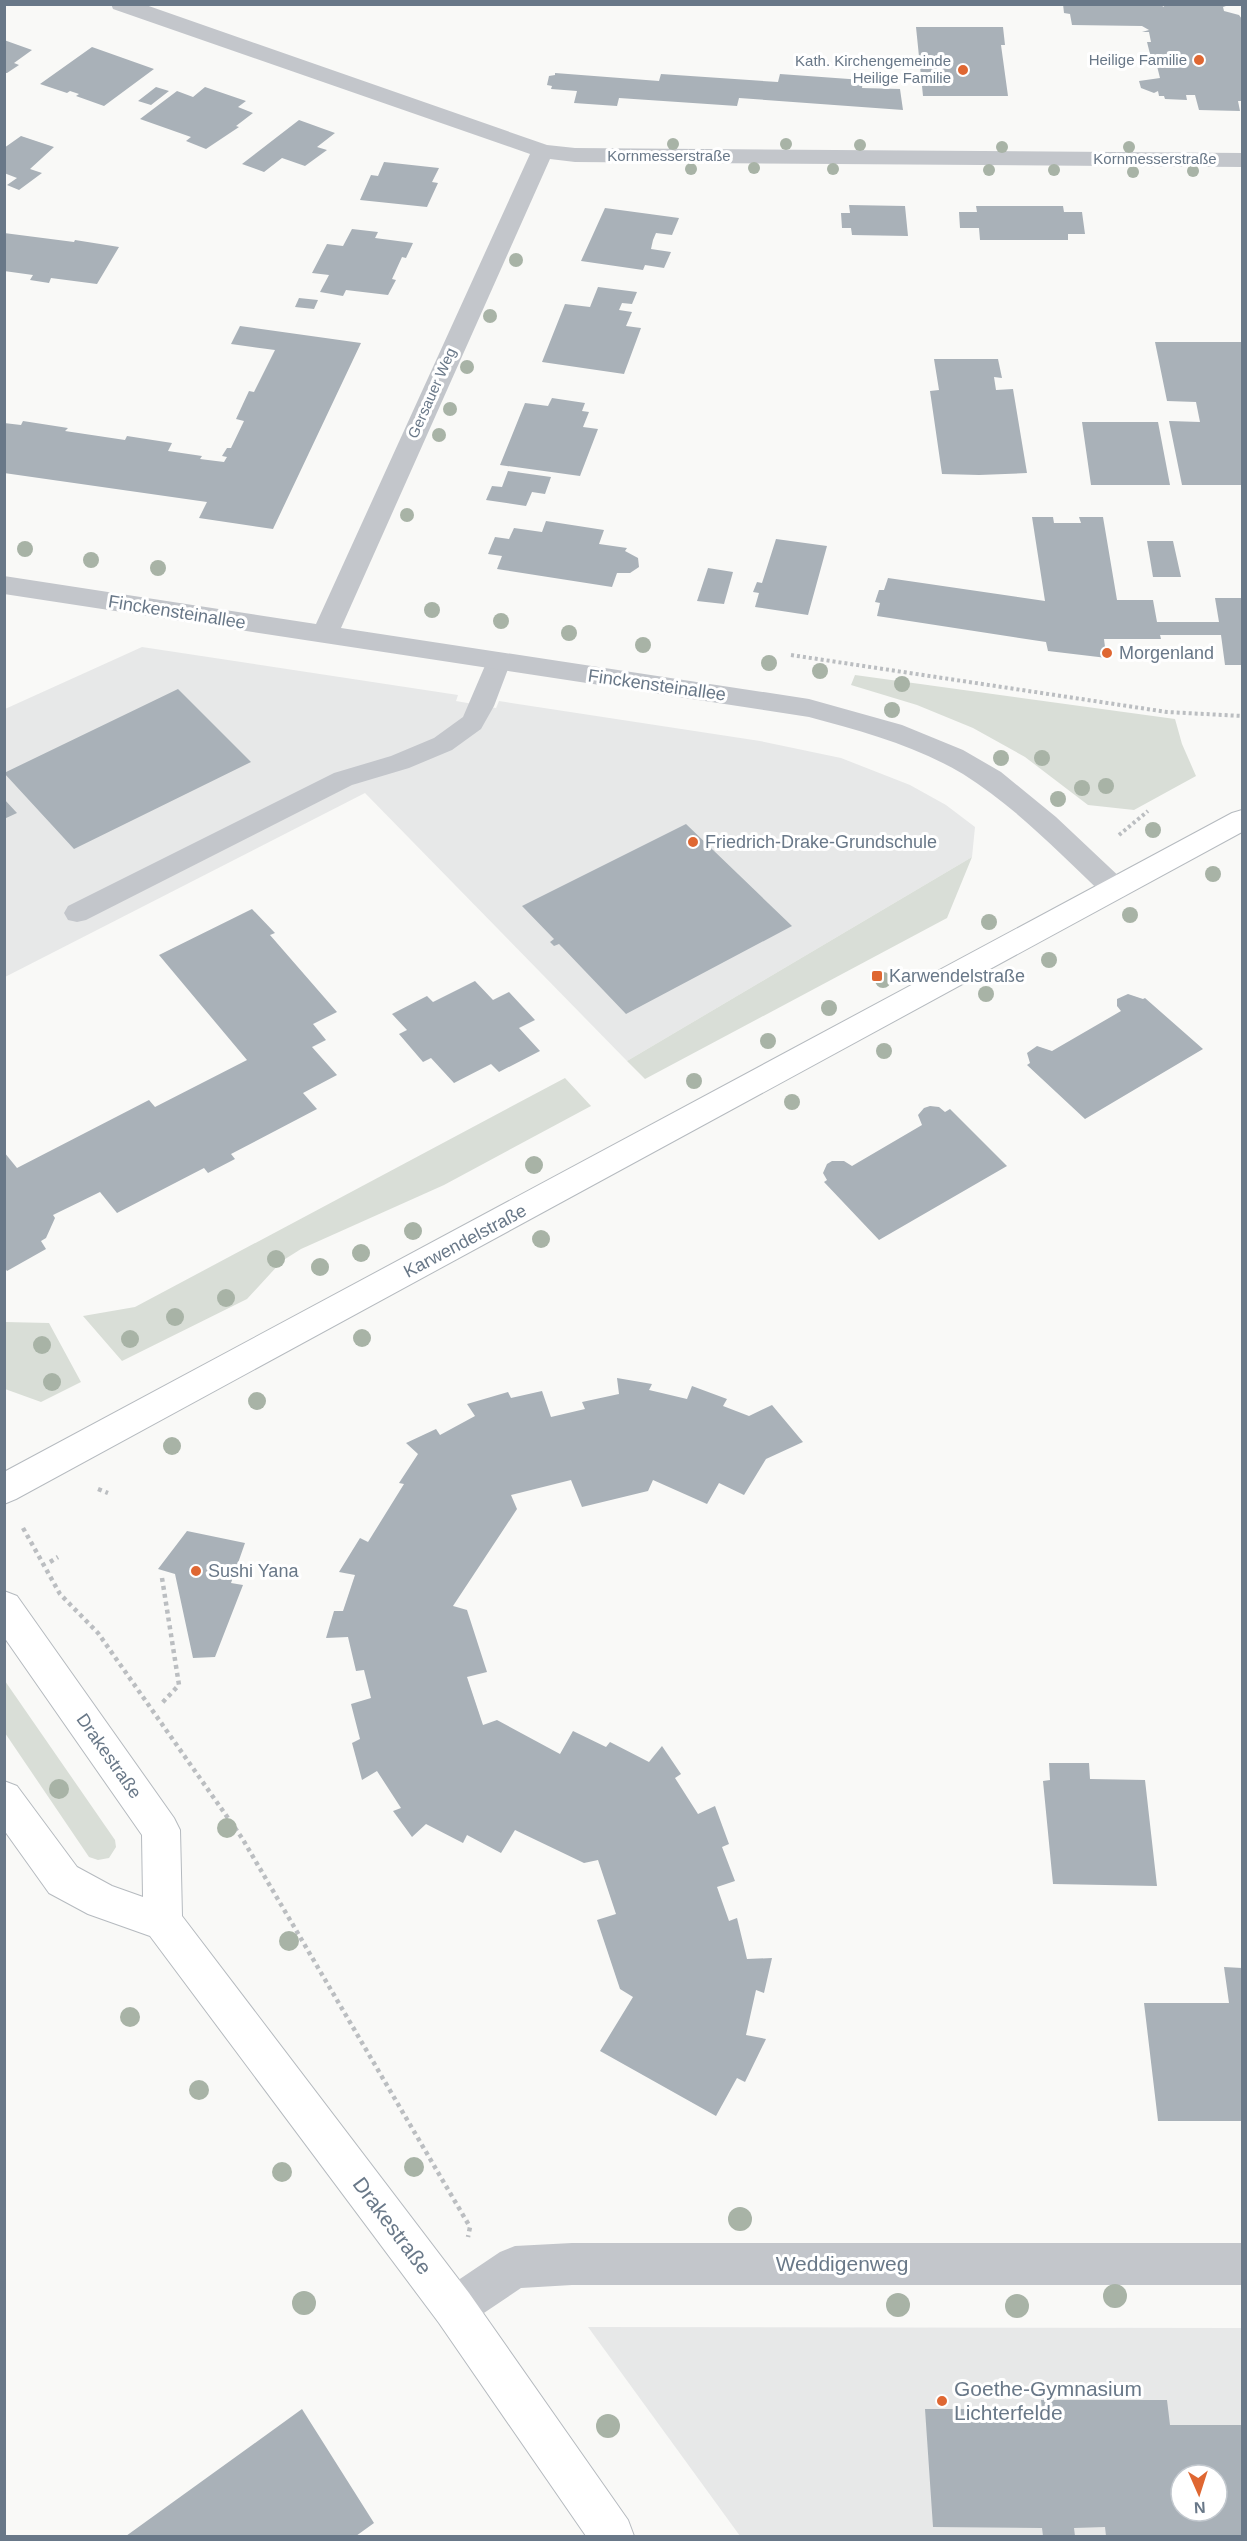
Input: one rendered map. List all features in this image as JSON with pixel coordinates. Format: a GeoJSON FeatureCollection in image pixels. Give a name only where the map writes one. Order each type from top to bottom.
{"type":"FeatureCollection","features":[{"type":"Feature","properties":{"kind":"street","name":"Kornmesserstraße"},"geometry":{"type":"LineString","coordinates":[[121,4],[543,151],[576,155],[1242,160]]}},
{"type":"Feature","properties":{"kind":"street","name":"Gersauer Weg"},"geometry":{"type":"LineString","coordinates":[[324,636],[531,173],[543,151]]}},
{"type":"Feature","properties":{"kind":"street","name":"Finckensteinallee"},"geometry":{"type":"LineString","coordinates":[[4,585],[324,636],[808,708],[876,725],[921,741],[973,767],[1014,797],[1115,889]]}},
{"type":"Feature","properties":{"kind":"street"},"geometry":{"type":"LineString","coordinates":[[1115,889],[1242,820]]}},
{"type":"Feature","properties":{"kind":"street","name":"Karwendelstraße"},"geometry":{"type":"LineString","coordinates":[[4,1489],[1115,889]]}},
{"type":"Feature","properties":{"kind":"street","name":"Drakestraße"},"geometry":{"type":"LineString","coordinates":[[4,1607],[161,1830],[164,1922],[454,2308],[612,2536]]}},
{"type":"Feature","properties":{"kind":"street"},"geometry":{"type":"LineString","coordinates":[[4,1798],[63,1880],[102,1901],[164,1922]]}},
{"type":"Feature","properties":{"kind":"street","name":"Weddigenweg"},"geometry":{"type":"LineString","coordinates":[[454,2308],[515,2267],[549,2265],[1242,2264]]}},
{"type":"Feature","properties":{"kind":"lane"},"geometry":{"type":"LineString","coordinates":[[77,913],[343,779],[400,762],[443,744],[472,723],[482,706],[499,662]]}},
{"type":"Feature","properties":{"kind":"path"},"geometry":{"type":"LineString","coordinates":[[791,655],[1167,712],[1242,716]]}},
{"type":"Feature","properties":{"kind":"path"},"geometry":{"type":"LineString","coordinates":[[1116,838],[1148,811]]}},
{"type":"Feature","properties":{"kind":"path"},"geometry":{"type":"LineString","coordinates":[[21,1524],[60,1594],[98,1633],[242,1838],[470,2227]]}},
{"type":"Feature","properties":{"kind":"path"},"geometry":{"type":"LineString","coordinates":[[50,1562],[58,1557]]}},
{"type":"Feature","properties":{"kind":"path"},"geometry":{"type":"LineString","coordinates":[[162,1578],[179,1685],[162,1704]]}},
{"type":"Feature","properties":{"kind":"shaded area","name":"Friedrich-Drake-Grundschule"},"geometry":{"type":"Polygon","coordinates":[[[142,647],[458,695],[456,701],[496,708],[499,701],[760,741],[841,758],[910,785],[946,805],[975,827],[972,857],[627,1061],[365,793],[5,977],[5,709],[142,647]]]}},
{"type":"Feature","properties":{"kind":"shaded area"},"geometry":{"type":"Polygon","coordinates":[[[855,675],[1175,719],[1182,744],[1196,776],[1134,810],[1088,805],[1025,757],[973,728],[917,705],[851,685],[855,675]]]}},
{"type":"Feature","properties":{"kind":"shaded area"},"geometry":{"type":"Polygon","coordinates":[[[972,857],[947,918],[645,1079],[627,1061],[972,857]]]}},
{"type":"Feature","properties":{"kind":"shaded area"},"geometry":{"type":"Polygon","coordinates":[[[565,1078],[591,1106],[444,1185],[301,1249],[282,1261],[247,1299],[122,1361],[83,1316],[135,1307],[565,1078]]]}},
{"type":"Feature","properties":{"kind":"shaded area"},"geometry":{"type":"Polygon","coordinates":[[[5,1322],[49,1323],[81,1382],[41,1402],[5,1389],[5,1322]]]}},
{"type":"Feature","properties":{"kind":"shaded area"},"geometry":{"type":"Polygon","coordinates":[[[5,1681],[115,1840],[116,1847],[109,1858],[98,1860],[89,1857],[5,1733],[5,1681]]]}},
{"type":"Feature","properties":{"kind":"shaded area","name":"Goethe-Gymnasium Lichterfelde"},"geometry":{"type":"Polygon","coordinates":[[[588,2327],[1242,2328],[1242,2536],[740,2536],[588,2327]]]}},
{"type":"Feature","properties":{"kind":"building","name":"Heilige Familie"},"geometry":{"type":"Polygon","coordinates":[[[1063,4],[1162,4],[1163,7],[1167,4],[1229,5],[1223,7],[1224,11],[1239,15],[1242,19],[1242,101],[1238,101],[1240,111],[1199,110],[1195,95],[1186,95],[1187,100],[1165,99],[1164,96],[1159,96],[1158,91],[1154,93],[1141,88],[1139,81],[1160,78],[1154,54],[1150,54],[1147,42],[1151,42],[1149,32],[1142,32],[1149,30],[1142,26],[1072,25],[1070,14],[1064,13],[1063,4]]]}},
{"type":"Feature","properties":{"kind":"building","name":"Kath. Kirchengemeinde Heilige Familie"},"geometry":{"type":"Polygon","coordinates":[[[916,27],[1003,27],[1005,45],[1001,45],[1008,96],[923,96],[916,27]]]}},
{"type":"Feature","properties":{"kind":"building"},"geometry":{"type":"Polygon","coordinates":[[[4,40],[32,50],[14,63],[19,65],[7,73],[4,73],[4,40]]]}},
{"type":"Feature","properties":{"kind":"building"},"geometry":{"type":"Polygon","coordinates":[[[92,47],[154,69],[104,106],[76,96],[79,94],[70,91],[67,93],[40,84],[92,47]]]}},
{"type":"Feature","properties":{"kind":"building"},"geometry":{"type":"Polygon","coordinates":[[[555,73],[659,81],[661,74],[778,82],[780,74],[863,80],[862,88],[900,89],[903,110],[739,98],[737,106],[619,98],[617,106],[574,103],[577,91],[551,89],[552,86],[547,85],[549,76],[555,73]]]}},
{"type":"Feature","properties":{"kind":"building"},"geometry":{"type":"Polygon","coordinates":[[[156,87],[169,91],[151,105],[138,101],[156,87]]]}},
{"type":"Feature","properties":{"kind":"building"},"geometry":{"type":"Polygon","coordinates":[[[205,87],[246,101],[238,107],[253,113],[236,126],[239,127],[206,149],[186,141],[191,137],[140,119],[177,91],[193,97],[205,87]]]}},
{"type":"Feature","properties":{"kind":"building"},"geometry":{"type":"Polygon","coordinates":[[[299,120],[335,133],[317,147],[327,150],[305,166],[282,158],[264,172],[242,164],[299,120]]]}},
{"type":"Feature","properties":{"kind":"building"},"geometry":{"type":"Polygon","coordinates":[[[21,136],[54,147],[30,169],[42,173],[19,190],[7,185],[17,178],[4,173],[4,148],[21,136]]]}},
{"type":"Feature","properties":{"kind":"building"},"geometry":{"type":"Polygon","coordinates":[[[384,162],[439,168],[432,182],[438,183],[427,207],[360,200],[371,175],[378,176],[384,162]]]}},
{"type":"Feature","properties":{"kind":"building"},"geometry":{"type":"Polygon","coordinates":[[[849,205],[905,206],[908,236],[852,235],[851,228],[842,228],[841,213],[850,213],[849,205]]]}},
{"type":"Feature","properties":{"kind":"building"},"geometry":{"type":"Polygon","coordinates":[[[976,206],[1063,206],[1064,212],[1082,212],[1085,234],[1068,234],[1068,240],[980,240],[979,228],[960,228],[959,212],[977,212],[976,206]]]}},
{"type":"Feature","properties":{"kind":"building"},"geometry":{"type":"Polygon","coordinates":[[[605,208],[679,218],[672,235],[656,233],[653,240],[651,249],[671,252],[664,268],[645,265],[643,270],[581,261],[605,208]]]}},
{"type":"Feature","properties":{"kind":"building"},"geometry":{"type":"Polygon","coordinates":[[[352,229],[378,232],[375,238],[413,243],[406,258],[402,257],[392,279],[396,280],[388,295],[346,290],[343,296],[320,292],[329,275],[312,273],[327,244],[343,246],[352,229]]]}},
{"type":"Feature","properties":{"kind":"building"},"geometry":{"type":"Polygon","coordinates":[[[4,233],[119,247],[97,284],[51,278],[49,283],[30,280],[33,275],[4,271],[4,233]]]}},
{"type":"Feature","properties":{"kind":"building"},"geometry":{"type":"Polygon","coordinates":[[[598,287],[637,292],[632,304],[622,303],[619,310],[632,312],[626,326],[641,328],[624,374],[542,362],[565,304],[590,307],[598,287]]]}},
{"type":"Feature","properties":{"kind":"building"},"geometry":{"type":"Polygon","coordinates":[[[299,298],[318,300],[314,309],[295,307],[299,298]]]}},
{"type":"Feature","properties":{"kind":"building"},"geometry":{"type":"Polygon","coordinates":[[[240,326],[361,343],[273,529],[199,518],[207,502],[4,473],[4,423],[21,425],[23,421],[68,428],[65,431],[125,440],[127,436],[172,443],[168,451],[224,462],[227,457],[222,456],[227,448],[231,448],[244,421],[236,419],[249,391],[254,392],[275,350],[231,344],[240,326]]]}},
{"type":"Feature","properties":{"kind":"building"},"geometry":{"type":"Polygon","coordinates":[[[1155,342],[1242,342],[1242,485],[1182,485],[1169,421],[1200,422],[1196,402],[1167,401],[1155,342]]]}},
{"type":"Feature","properties":{"kind":"building"},"geometry":{"type":"Polygon","coordinates":[[[934,359],[998,359],[1002,378],[994,377],[996,390],[1013,389],[1027,473],[942,474],[930,391],[939,390],[934,359]]]}},
{"type":"Feature","properties":{"kind":"building"},"geometry":{"type":"Polygon","coordinates":[[[552,398],[585,403],[582,411],[589,412],[583,427],[598,429],[580,476],[500,465],[525,403],[548,406],[552,398]]]}},
{"type":"Feature","properties":{"kind":"building"},"geometry":{"type":"Polygon","coordinates":[[[1082,422],[1158,422],[1170,485],[1091,485],[1082,422]]]}},
{"type":"Feature","properties":{"kind":"building"},"geometry":{"type":"Polygon","coordinates":[[[508,471],[551,477],[545,494],[532,492],[526,506],[486,500],[492,486],[502,487],[508,471]]]}},
{"type":"Feature","properties":{"kind":"building"},"geometry":{"type":"Polygon","coordinates":[[[1032,517],[1053,517],[1054,523],[1081,523],[1079,517],[1103,517],[1117,600],[1153,600],[1157,622],[1219,622],[1215,598],[1242,598],[1242,665],[1225,665],[1221,635],[1160,635],[1161,639],[1104,639],[1105,647],[1108,648],[1107,658],[1048,651],[1046,642],[877,616],[880,603],[875,602],[879,590],[884,590],[888,578],[1045,601],[1032,517]]]}},
{"type":"Feature","properties":{"kind":"building"},"geometry":{"type":"Polygon","coordinates":[[[546,521],[604,530],[599,544],[627,548],[625,551],[638,558],[639,567],[630,573],[617,573],[612,587],[497,569],[502,556],[488,554],[495,537],[509,539],[514,528],[542,532],[546,521]]]}},
{"type":"Feature","properties":{"kind":"building"},"geometry":{"type":"Polygon","coordinates":[[[776,539],[827,546],[808,615],[755,607],[759,593],[753,592],[757,582],[762,583],[776,539]]]}},
{"type":"Feature","properties":{"kind":"building"},"geometry":{"type":"Polygon","coordinates":[[[1147,541],[1173,541],[1181,577],[1153,577],[1147,541]]]}},
{"type":"Feature","properties":{"kind":"building"},"geometry":{"type":"Polygon","coordinates":[[[708,568],[733,572],[724,604],[697,601],[708,568]]]}},
{"type":"Feature","properties":{"kind":"building"},"geometry":{"type":"Polygon","coordinates":[[[178,689],[251,762],[74,849],[4,773],[178,689]]]}},
{"type":"Feature","properties":{"kind":"building"},"geometry":{"type":"Polygon","coordinates":[[[4,799],[17,813],[4,819],[4,799]]]}},
{"type":"Feature","properties":{"kind":"building"},"geometry":{"type":"Polygon","coordinates":[[[686,824],[792,926],[626,1014],[559,944],[554,946],[550,942],[554,939],[522,906],[686,824]]]}},
{"type":"Feature","properties":{"kind":"building"},"geometry":{"type":"Polygon","coordinates":[[[252,909],[275,933],[270,935],[337,1012],[313,1024],[326,1040],[312,1047],[337,1075],[303,1093],[317,1109],[231,1154],[235,1159],[208,1173],[204,1168],[117,1213],[100,1192],[53,1215],[55,1218],[46,1238],[41,1241],[46,1249],[7,1271],[4,1267],[4,1152],[17,1168],[149,1100],[155,1107],[247,1060],[159,955],[252,909]]]}},
{"type":"Feature","properties":{"kind":"building"},"geometry":{"type":"Polygon","coordinates":[[[475,981],[493,1000],[509,992],[535,1020],[519,1028],[540,1051],[499,1072],[491,1064],[454,1083],[431,1058],[423,1062],[399,1034],[407,1030],[392,1014],[427,996],[433,1002],[475,981]]]}},
{"type":"Feature","properties":{"kind":"building"},"geometry":{"type":"Polygon","coordinates":[[[1128,994],[1145,998],[1203,1049],[1085,1119],[1027,1065],[1030,1063],[1027,1053],[1037,1046],[1052,1051],[1121,1011],[1117,1006],[1117,999],[1128,994]]]}},
{"type":"Feature","properties":{"kind":"building"},"geometry":{"type":"Polygon","coordinates":[[[939,1107],[945,1112],[950,1109],[1007,1166],[879,1240],[824,1182],[827,1180],[823,1173],[827,1164],[832,1161],[844,1161],[852,1166],[922,1125],[918,1115],[924,1108],[939,1107]]]}},
{"type":"Feature","properties":{"kind":"building"},"geometry":{"type":"Polygon","coordinates":[[[617,1378],[652,1384],[649,1390],[687,1399],[692,1386],[727,1399],[723,1406],[749,1416],[772,1405],[803,1442],[766,1459],[744,1495],[719,1483],[707,1504],[653,1480],[648,1491],[582,1507],[571,1480],[511,1495],[517,1509],[453,1606],[467,1610],[487,1672],[467,1677],[483,1725],[497,1720],[560,1754],[573,1731],[606,1747],[610,1742],[649,1762],[662,1746],[681,1774],[675,1778],[698,1814],[715,1806],[729,1844],[722,1847],[735,1881],[717,1887],[729,1921],[737,1918],[747,1959],[772,1958],[764,1993],[756,1990],[746,2035],[766,2039],[745,2082],[737,2078],[716,2116],[600,2051],[633,1997],[620,1989],[597,1920],[616,1914],[598,1860],[584,1863],[515,1830],[501,1853],[467,1835],[463,1843],[426,1824],[412,1837],[393,1811],[401,1808],[377,1771],[362,1780],[352,1743],[360,1739],[351,1704],[371,1698],[364,1670],[356,1671],[348,1637],[326,1638],[334,1611],[343,1611],[355,1575],[339,1572],[360,1538],[368,1542],[404,1484],[399,1483],[418,1454],[406,1443],[436,1429],[440,1435],[475,1416],[467,1404],[508,1392],[511,1398],[542,1391],[551,1417],[585,1409],[582,1402],[619,1394],[617,1378]]]}},
{"type":"Feature","properties":{"kind":"building"},"geometry":{"type":"Polygon","coordinates":[[[187,1531],[245,1543],[231,1583],[243,1585],[215,1657],[193,1658],[175,1574],[158,1569],[187,1531]]]}},
{"type":"Feature","properties":{"kind":"building"},"geometry":{"type":"Polygon","coordinates":[[[1049,1763],[1089,1763],[1090,1779],[1145,1780],[1157,1886],[1053,1884],[1043,1781],[1050,1780],[1049,1763]]]}},
{"type":"Feature","properties":{"kind":"building"},"geometry":{"type":"Polygon","coordinates":[[[1224,1967],[1242,1968],[1242,2121],[1158,2121],[1144,2003],[1229,2003],[1224,1967]]]}},
{"type":"Feature","properties":{"kind":"building"},"geometry":{"type":"Polygon","coordinates":[[[1041,2400],[1167,2400],[1170,2425],[1242,2425],[1242,2536],[1106,2536],[1105,2527],[1074,2528],[1075,2536],[1043,2536],[1042,2528],[933,2527],[925,2409],[1042,2409],[1041,2400]]]}},
{"type":"Feature","properties":{"kind":"building"},"geometry":{"type":"Polygon","coordinates":[[[302,2409],[374,2523],[356,2536],[126,2536],[302,2409]]]}},
{"type":"Feature","properties":{"kind":"place","name":"Heilige Familie"},"geometry":{"type":"Point","coordinates":[1199,60]}},
{"type":"Feature","properties":{"kind":"place","name":"Kath. Kirchengemeinde Heilige Familie"},"geometry":{"type":"Point","coordinates":[963,70]}},
{"type":"Feature","properties":{"kind":"place","name":"Morgenland"},"geometry":{"type":"Point","coordinates":[1107,653]}},
{"type":"Feature","properties":{"kind":"place","name":"Friedrich-Drake-Grundschule"},"geometry":{"type":"Point","coordinates":[693,842]}},
{"type":"Feature","properties":{"kind":"place","name":"Karwendelstraße"},"geometry":{"type":"Point","coordinates":[877,976]}},
{"type":"Feature","properties":{"kind":"place","name":"Sushi Yana"},"geometry":{"type":"Point","coordinates":[196,1571]}},
{"type":"Feature","properties":{"kind":"place","name":"Goethe-Gymnasium Lichterfelde"},"geometry":{"type":"Point","coordinates":[942,2401]}}]}
